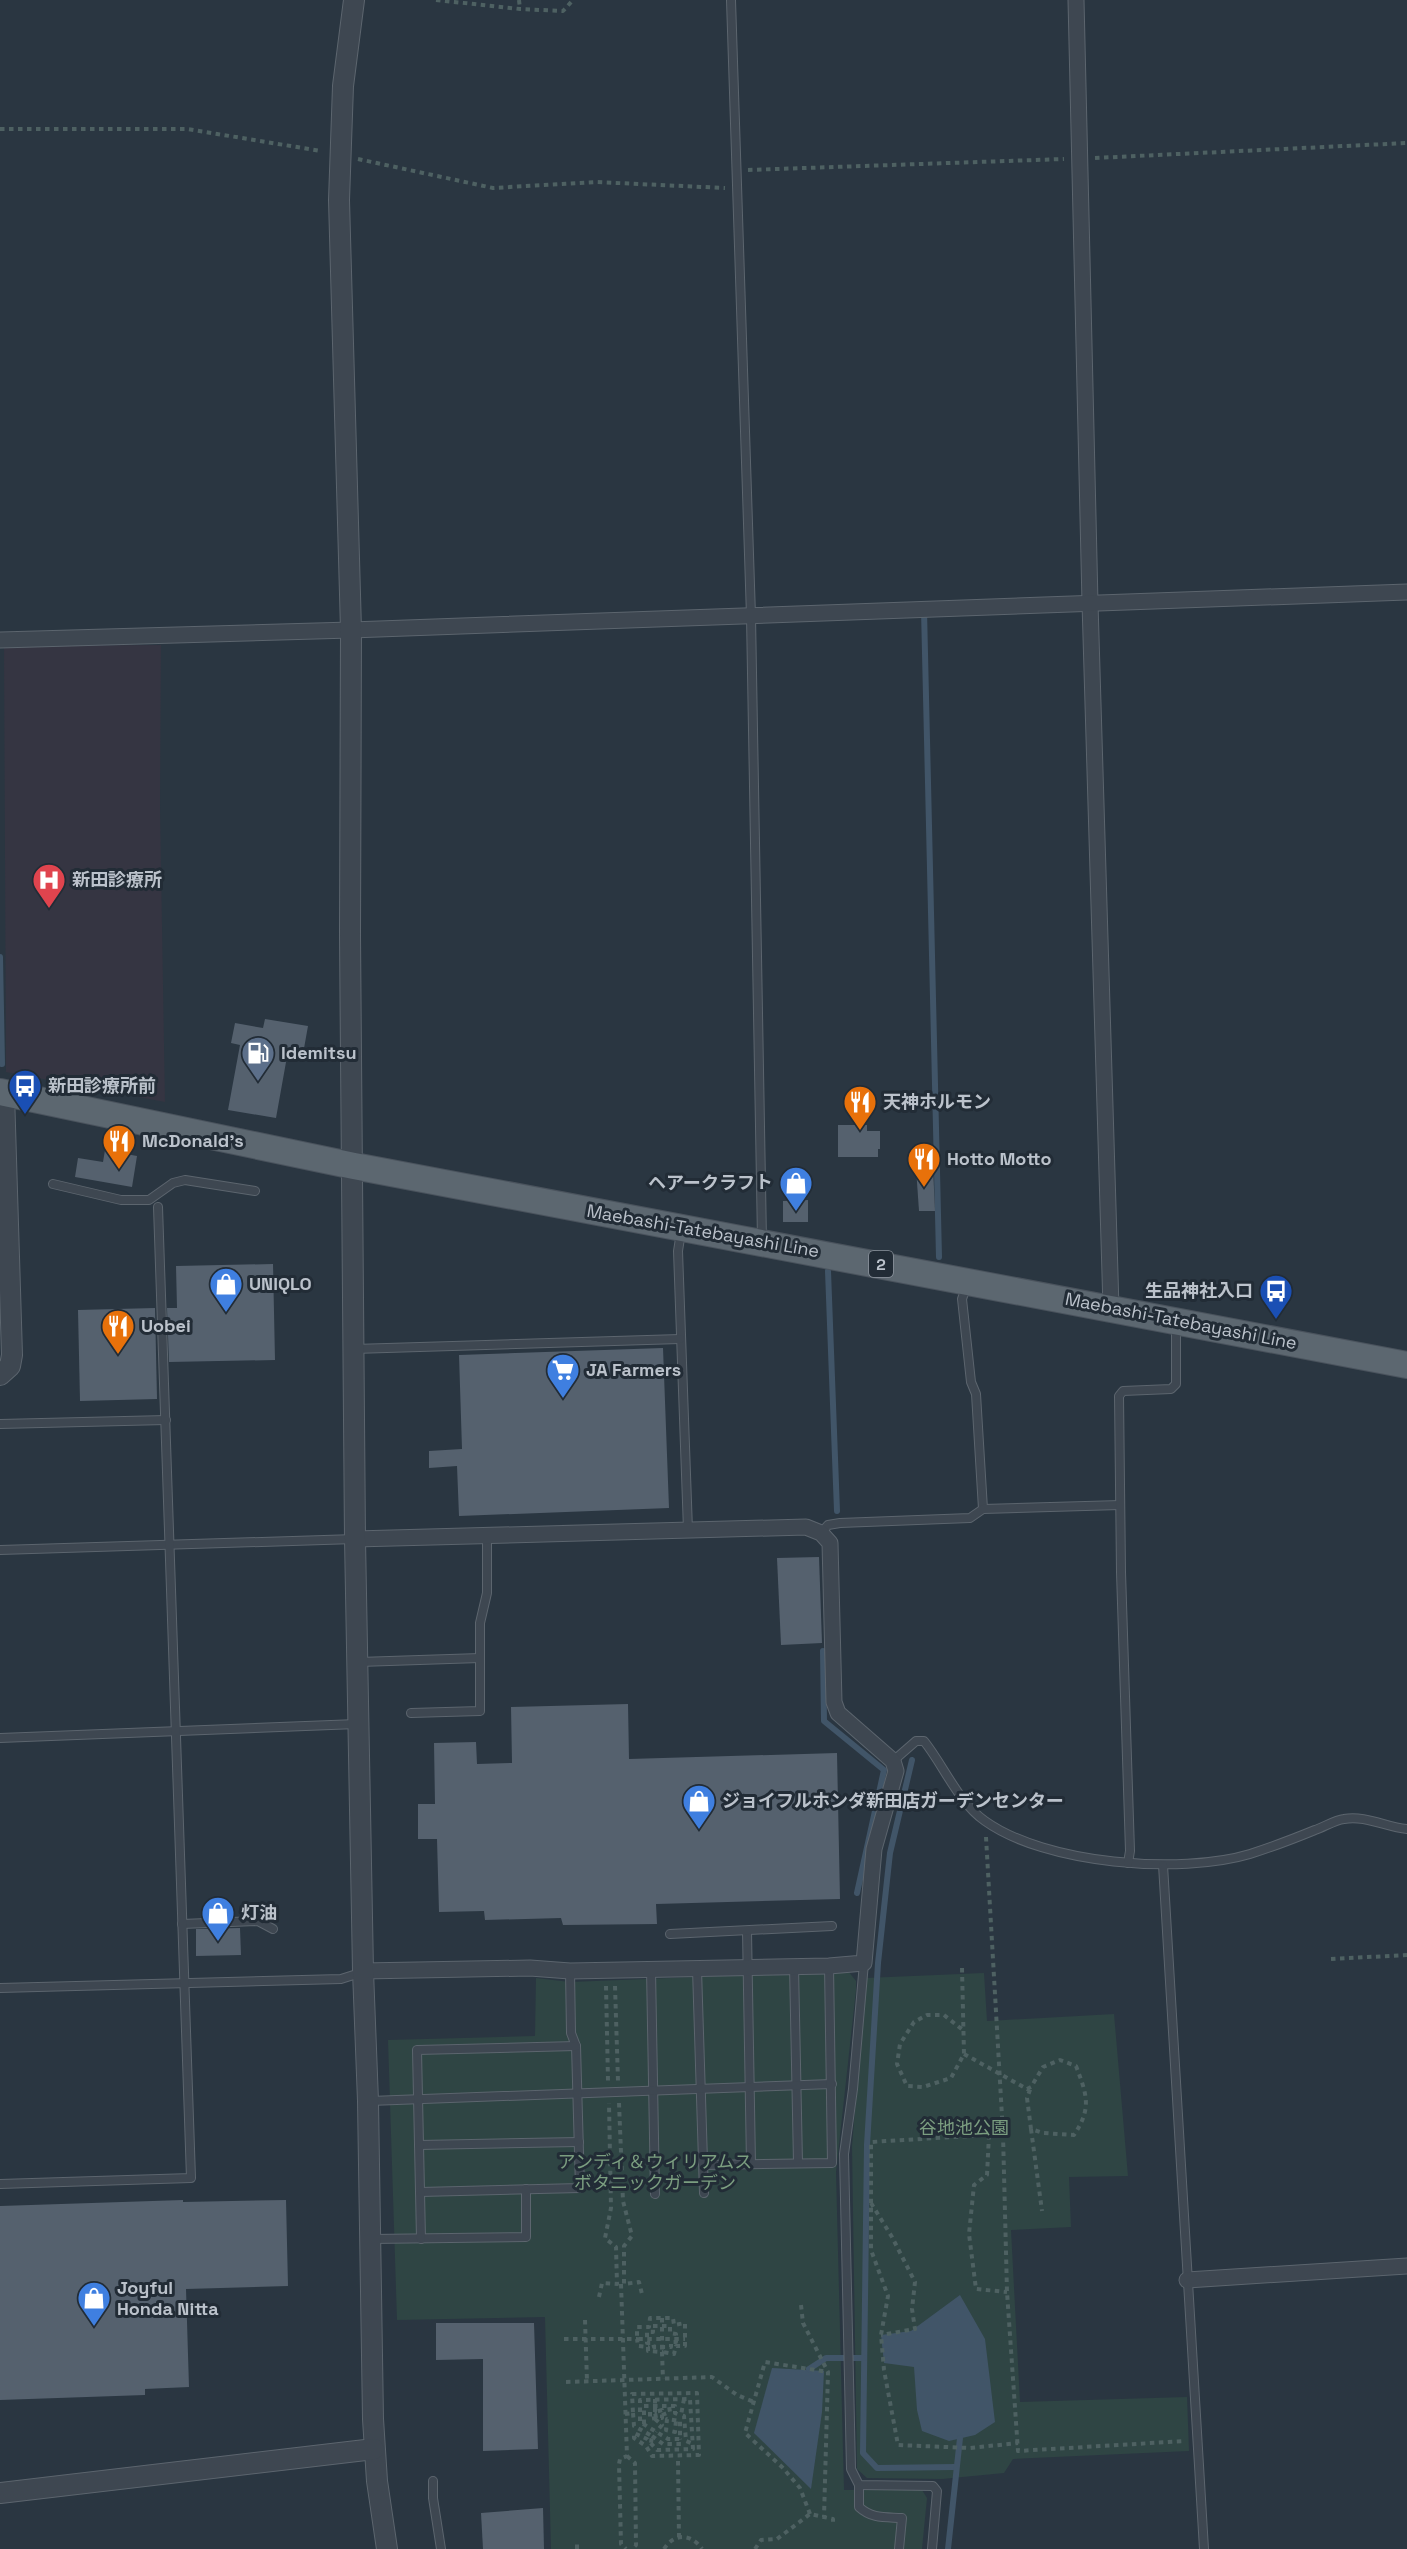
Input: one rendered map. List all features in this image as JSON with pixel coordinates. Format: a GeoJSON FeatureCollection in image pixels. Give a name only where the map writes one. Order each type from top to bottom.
{"type":"FeatureCollection","features":[{"type":"Feature","properties":{"kind":"main road","name":"Maebashi-Tatebayashi Line"},"geometry":{"type":"LineString","coordinates":[[1,1090],[354,1166],[1407,1365]]}},
{"type":"Feature","properties":{"kind":"street"},"geometry":{"type":"LineString","coordinates":[[354,0],[343,86],[339,154],[351,630],[350,935],[354,1166],[355,1539],[374,2449],[387,2549]]}},
{"type":"Feature","properties":{"kind":"street"},"geometry":{"type":"LineString","coordinates":[[1076,0],[1090,603],[1111,1308]]}},
{"type":"Feature","properties":{"kind":"street"},"geometry":{"type":"LineString","coordinates":[[0,640],[351,630],[1407,592]]}},
{"type":"Feature","properties":{"kind":"street"},"geometry":{"type":"LineString","coordinates":[[0,1375],[10,1366],[12,1355],[1,1090]]}},
{"type":"Feature","properties":{"kind":"street"},"geometry":{"type":"LineString","coordinates":[[355,1539],[806,1527],[821,1533],[830,1543],[834,1702],[838,1713],[893,1761],[895,1779],[874,1849],[864,1963],[829,1966],[610,1971],[530,1968],[363,1971]]}},
{"type":"Feature","properties":{"kind":"street"},"geometry":{"type":"LineString","coordinates":[[1188,2280],[1407,2266]]}},
{"type":"Feature","properties":{"kind":"street"},"geometry":{"type":"LineString","coordinates":[[0,2493],[374,2449]]}},
{"type":"Feature","properties":{"kind":"lane"},"geometry":{"type":"LineString","coordinates":[[731,0],[735,188],[751,616],[762,1242]]}},
{"type":"Feature","properties":{"kind":"lane"},"geometry":{"type":"LineString","coordinates":[[53,1184],[121,1200],[150,1200],[173,1183],[185,1180],[255,1191]]}},
{"type":"Feature","properties":{"kind":"lane"},"geometry":{"type":"LineString","coordinates":[[0,2184],[191,2178],[158,1207]]}},
{"type":"Feature","properties":{"kind":"lane"},"geometry":{"type":"LineString","coordinates":[[682,1227],[678,1251],[688,1530]]}},
{"type":"Feature","properties":{"kind":"lane"},"geometry":{"type":"LineString","coordinates":[[969,1281],[962,1299],[971,1382],[976,1394],[983,1509]]}},
{"type":"Feature","properties":{"kind":"lane"},"geometry":{"type":"LineString","coordinates":[[1128,1863],[1130,1851],[1119,1396],[1123,1391],[1172,1389],[1176,1384],[1176,1335],[1180,1321]]}},
{"type":"Feature","properties":{"kind":"lane"},"geometry":{"type":"LineString","coordinates":[[354,1349],[681,1340]]}},
{"type":"Feature","properties":{"kind":"lane"},"geometry":{"type":"LineString","coordinates":[[0,1425],[165,1420]]}},
{"type":"Feature","properties":{"kind":"lane"},"geometry":{"type":"LineString","coordinates":[[821,1533],[828,1525],[840,1523],[970,1518],[983,1509],[1120,1505]]}},
{"type":"Feature","properties":{"kind":"lane"},"geometry":{"type":"LineString","coordinates":[[411,1713],[480,1711],[480,1623],[486,1593],[487,1535]]}},
{"type":"Feature","properties":{"kind":"lane"},"geometry":{"type":"LineString","coordinates":[[0,1550],[355,1539]]}},
{"type":"Feature","properties":{"kind":"lane"},"geometry":{"type":"LineString","coordinates":[[357,1662],[480,1658]]}},
{"type":"Feature","properties":{"kind":"lane"},"geometry":{"type":"LineString","coordinates":[[0,1738],[359,1724]]}},
{"type":"Feature","properties":{"kind":"lane"},"geometry":{"type":"LineString","coordinates":[[893,1761],[916,1741],[924,1741],[971,1809],[985,1821],[1035,1845],[1081,1857],[1163,1865],[1223,1861],[1281,1844],[1344,1818],[1366,1819],[1407,1829]]}},
{"type":"Feature","properties":{"kind":"lane"},"geometry":{"type":"LineString","coordinates":[[1163,1865],[1204,2549]]}},
{"type":"Feature","properties":{"kind":"lane"},"geometry":{"type":"LineString","coordinates":[[182,1924],[258,1921],[273,1929]]}},
{"type":"Feature","properties":{"kind":"lane"},"geometry":{"type":"LineString","coordinates":[[670,1934],[832,1926]]}},
{"type":"Feature","properties":{"kind":"lane"},"geometry":{"type":"LineString","coordinates":[[747,1931],[751,2164]]}},
{"type":"Feature","properties":{"kind":"lane"},"geometry":{"type":"LineString","coordinates":[[864,1963],[853,2089],[844,2154],[851,2469],[859,2485],[859,2507],[874,2517],[902,2518],[899,2549]]}},
{"type":"Feature","properties":{"kind":"lane"},"geometry":{"type":"LineString","coordinates":[[794,1966],[798,2163]]}},
{"type":"Feature","properties":{"kind":"lane"},"geometry":{"type":"LineString","coordinates":[[703,2165],[832,2163],[829,1966]]}},
{"type":"Feature","properties":{"kind":"lane"},"geometry":{"type":"LineString","coordinates":[[697,1968],[704,2193]]}},
{"type":"Feature","properties":{"kind":"lane"},"geometry":{"type":"LineString","coordinates":[[651,1970],[655,2194]]}},
{"type":"Feature","properties":{"kind":"lane"},"geometry":{"type":"LineString","coordinates":[[0,1988],[341,1979],[363,1971]]}},
{"type":"Feature","properties":{"kind":"lane"},"geometry":{"type":"LineString","coordinates":[[420,2192],[580,2188],[576,2046],[571,2033],[570,1971]]}},
{"type":"Feature","properties":{"kind":"lane"},"geometry":{"type":"LineString","coordinates":[[421,2239],[417,2050],[576,2046]]}},
{"type":"Feature","properties":{"kind":"lane"},"geometry":{"type":"LineString","coordinates":[[368,2101],[832,2084]]}},
{"type":"Feature","properties":{"kind":"lane"},"geometry":{"type":"LineString","coordinates":[[419,2145],[579,2142]]}},
{"type":"Feature","properties":{"kind":"lane"},"geometry":{"type":"LineString","coordinates":[[370,2240],[526,2236],[526,2189]]}},
{"type":"Feature","properties":{"kind":"lane"},"geometry":{"type":"LineString","coordinates":[[433,2481],[433,2498],[441,2549]]}},
{"type":"Feature","properties":{"kind":"lane"},"geometry":{"type":"LineString","coordinates":[[859,2485],[933,2486],[937,2491],[932,2549]]}},
{"type":"Feature","properties":{"kind":"path"},"geometry":{"type":"LineString","coordinates":[[436,0],[563,11],[573,0]]}},
{"type":"Feature","properties":{"kind":"path"},"geometry":{"type":"LineString","coordinates":[[519,0],[520,9]]}},
{"type":"Feature","properties":{"kind":"path"},"geometry":{"type":"LineString","coordinates":[[0,129],[187,129],[339,154],[493,188],[596,182],[735,188]]}},
{"type":"Feature","properties":{"kind":"path"},"geometry":{"type":"LineString","coordinates":[[985,1821],[1003,2134],[1007,2292],[1018,2451],[1198,2441]]}},
{"type":"Feature","properties":{"kind":"path"},"geometry":{"type":"LineString","coordinates":[[1331,1959],[1407,1954]]}},
{"type":"Feature","properties":{"kind":"path"},"geometry":{"type":"LineString","coordinates":[[962,1968],[964,2031],[964,2054],[951,2078],[923,2087],[907,2086],[897,2064],[900,2044],[914,2022],[927,2015],[944,2015],[964,2031]]}},
{"type":"Feature","properties":{"kind":"path"},"geometry":{"type":"LineString","coordinates":[[610,1971],[619,2091],[623,2201],[632,2236],[624,2246],[621,2284]]}},
{"type":"Feature","properties":{"kind":"path"},"geometry":{"type":"LineString","coordinates":[[610,1971],[608,2091],[611,2208],[605,2238],[616,2247],[621,2284],[627,2456],[635,2463],[636,2546],[632,2549]]}},
{"type":"Feature","properties":{"kind":"path"},"geometry":{"type":"LineString","coordinates":[[964,2054],[1000,2076],[1027,2089],[1031,2087]]}},
{"type":"Feature","properties":{"kind":"path"},"geometry":{"type":"LineString","coordinates":[[1031,2129],[1043,2133],[1074,2135],[1083,2121],[1087,2094],[1076,2066],[1060,2060],[1043,2067],[1027,2098],[1031,2129],[1042,2211]]}},
{"type":"Feature","properties":{"kind":"path"},"geometry":{"type":"LineString","coordinates":[[1003,2134],[871,2142],[871,2250],[888,2296],[881,2336],[884,2370],[898,2445],[970,2448],[1017,2443]]}},
{"type":"Feature","properties":{"kind":"path"},"geometry":{"type":"LineString","coordinates":[[989,2135],[987,2175],[974,2185],[969,2234],[976,2289],[1007,2292]]}},
{"type":"Feature","properties":{"kind":"path"},"geometry":{"type":"LineString","coordinates":[[871,2203],[892,2236],[915,2282],[912,2309],[915,2329],[881,2336]]}},
{"type":"Feature","properties":{"kind":"path"},"geometry":{"type":"LineString","coordinates":[[599,2297],[602,2283],[639,2282],[642,2294]]}},
{"type":"Feature","properties":{"kind":"path"},"geometry":{"type":"LineString","coordinates":[[801,2305],[803,2323],[828,2372],[824,2517]]}},
{"type":"Feature","properties":{"kind":"path"},"geometry":{"type":"LineString","coordinates":[[676,2339],[676,2334],[670,2333],[670,2326],[653,2326],[653,2332],[647,2332],[647,2343],[653,2343],[654,2347],[662,2350],[674,2354],[676,2346],[685,2346],[685,2323],[674,2325],[673,2318],[650,2318],[649,2327],[637,2326],[638,2346],[648,2347],[648,2351],[662,2350],[671,2347],[671,2342],[676,2342],[676,2339]]}},
{"type":"Feature","properties":{"kind":"path"},"geometry":{"type":"LineString","coordinates":[[662,2318],[663,2379]]}},
{"type":"Feature","properties":{"kind":"path"},"geometry":{"type":"LineString","coordinates":[[585,2320],[587,2381]]}},
{"type":"Feature","properties":{"kind":"path"},"geometry":{"type":"LineString","coordinates":[[564,2339],[685,2339]]}},
{"type":"Feature","properties":{"kind":"path"},"geometry":{"type":"LineString","coordinates":[[810,2514],[800,2488],[782,2467],[745,2433],[765,2362],[828,2372]]}},
{"type":"Feature","properties":{"kind":"path"},"geometry":{"type":"LineString","coordinates":[[566,2382],[712,2377],[736,2395],[754,2402]]}},
{"type":"Feature","properties":{"kind":"path"},"geometry":{"type":"LineString","coordinates":[[656,2432],[662,2425],[662,2418],[662,2410],[650,2412],[650,2418],[662,2418],[680,2421],[681,2439],[681,2444],[663,2444],[634,2426],[632,2394],[696,2393],[699,2455],[652,2456],[646,2446],[634,2438],[634,2433],[657,2450],[693,2449],[690,2399],[640,2400],[640,2422],[644,2424],[656,2432],[668,2439],[681,2439]]}},
{"type":"Feature","properties":{"kind":"path"},"geometry":{"type":"LineString","coordinates":[[655,2399],[655,2412]]}},
{"type":"Feature","properties":{"kind":"path"},"geometry":{"type":"LineString","coordinates":[[681,2415],[684,2399]]}},
{"type":"Feature","properties":{"kind":"path"},"geometry":{"type":"LineString","coordinates":[[644,2424],[644,2406],[675,2406],[675,2413],[684,2416],[686,2441],[693,2444]]}},
{"type":"Feature","properties":{"kind":"path"},"geometry":{"type":"LineString","coordinates":[[662,2418],[670,2412],[669,2406]]}},
{"type":"Feature","properties":{"kind":"path"},"geometry":{"type":"LineString","coordinates":[[625,2414],[633,2413]]}},
{"type":"Feature","properties":{"kind":"path"},"geometry":{"type":"LineString","coordinates":[[662,2418],[666,2430],[675,2432],[676,2421]]}},
{"type":"Feature","properties":{"kind":"path"},"geometry":{"type":"LineString","coordinates":[[651,2444],[652,2436]]}},
{"type":"Feature","properties":{"kind":"path"},"geometry":{"type":"LineString","coordinates":[[626,2549],[621,2544],[619,2464],[620,2459],[627,2456]]}},
{"type":"Feature","properties":{"kind":"path"},"geometry":{"type":"LineString","coordinates":[[678,2461],[679,2537]]}},
{"type":"Feature","properties":{"kind":"path"},"geometry":{"type":"LineString","coordinates":[[755,2549],[761,2540],[777,2539],[810,2514],[833,2519],[833,2525]]}},
{"type":"Feature","properties":{"kind":"path"},"geometry":{"type":"LineString","coordinates":[[664,2549],[667,2543],[679,2537],[692,2539],[702,2549]]}},
{"type":"Feature","properties":{"kind":"shaded area"},"geometry":{"type":"Polygon","coordinates":[[[161,645],[160,807],[165,1102],[6,1072],[4,646],[161,645]]]}},
{"type":"Feature","properties":{"kind":"shaded area"},"geometry":{"type":"Polygon","coordinates":[[[960,2295],[985,2339],[995,2422],[975,2435],[949,2441],[922,2431],[917,2410],[914,2367],[884,2363],[881,2335],[911,2331],[960,2295]]]}},
{"type":"Feature","properties":{"kind":"shaded area"},"geometry":{"type":"Polygon","coordinates":[[[772,2368],[824,2371],[822,2412],[811,2489],[754,2433],[772,2368]]]}},
{"type":"Feature","properties":{"kind":"green space","name":"アンディ＆ウィリアムス ボタニックガーデン"},"geometry":{"type":"Polygon","coordinates":[[[848,1971],[856,1981],[856,1990],[836,2172],[844,2490],[922,2490],[927,2498],[922,2549],[551,2549],[545,2317],[397,2320],[388,2040],[535,2036],[536,1978],[570,1982],[848,1971]]]}},
{"type":"Feature","properties":{"kind":"green space","name":"谷地池公園"},"geometry":{"type":"Polygon","coordinates":[[[984,1973],[987,2021],[1114,2014],[1128,2176],[1069,2177],[1071,2227],[1011,2230],[1020,2402],[1187,2397],[1189,2451],[1013,2459],[1004,2473],[942,2479],[867,2478],[857,2469],[852,2146],[866,1978],[984,1973]]]}},
{"type":"Feature","properties":{"kind":"building","name":"Idemitsu"},"geometry":{"type":"Polygon","coordinates":[[[265,1019],[308,1026],[303,1054],[288,1051],[276,1118],[228,1110],[240,1045],[231,1043],[235,1023],[263,1028],[265,1019]]]}},
{"type":"Feature","properties":{"kind":"building"},"geometry":{"type":"Polygon","coordinates":[[[838,1125],[867,1125],[867,1131],[880,1131],[878,1157],[838,1157],[838,1125]]]}},
{"type":"Feature","properties":{"kind":"building"},"geometry":{"type":"Polygon","coordinates":[[[105,1150],[137,1156],[132,1187],[75,1177],[78,1158],[103,1162],[105,1150]]]}},
{"type":"Feature","properties":{"kind":"building"},"geometry":{"type":"Polygon","coordinates":[[[933,1167],[935,1211],[919,1211],[916,1168],[933,1167]]]}},
{"type":"Feature","properties":{"kind":"building"},"geometry":{"type":"Polygon","coordinates":[[[808,1200],[808,1222],[783,1222],[783,1201],[808,1200]]]}},
{"type":"Feature","properties":{"kind":"building","name":"UNIQLO"},"geometry":{"type":"Polygon","coordinates":[[[273,1264],[275,1360],[169,1362],[167,1308],[177,1308],[176,1266],[273,1264]]]}},
{"type":"Feature","properties":{"kind":"building","name":"Uobei"},"geometry":{"type":"Polygon","coordinates":[[[155,1308],[157,1399],[80,1401],[78,1310],[155,1308]]]}},
{"type":"Feature","properties":{"kind":"building","name":"JA Farmers"},"geometry":{"type":"Polygon","coordinates":[[[663,1348],[669,1508],[459,1516],[457,1466],[429,1468],[429,1451],[462,1449],[459,1355],[663,1348]]]}},
{"type":"Feature","properties":{"kind":"building"},"geometry":{"type":"Polygon","coordinates":[[[819,1557],[822,1643],[781,1645],[777,1558],[819,1557]]]}},
{"type":"Feature","properties":{"kind":"building","name":"ジョイフルホンダ新田店ガーデンセンター"},"geometry":{"type":"Polygon","coordinates":[[[628,1704],[629,1759],[837,1753],[840,1899],[656,1904],[657,1924],[563,1925],[561,1918],[485,1920],[484,1911],[439,1912],[437,1839],[418,1839],[418,1804],[435,1804],[434,1743],[476,1742],[477,1764],[512,1763],[511,1707],[628,1704]]]}},
{"type":"Feature","properties":{"kind":"building","name":"灯油"},"geometry":{"type":"Polygon","coordinates":[[[240,1928],[241,1955],[196,1956],[196,1929],[240,1928]]]}},
{"type":"Feature","properties":{"kind":"building","name":"Joyful Honda Nitta"},"geometry":{"type":"Polygon","coordinates":[[[183,2200],[183,2202],[286,2200],[288,2286],[186,2289],[189,2387],[145,2389],[145,2395],[0,2400],[0,2206],[183,2200]]]}},
{"type":"Feature","properties":{"kind":"building"},"geometry":{"type":"Polygon","coordinates":[[[436,2323],[534,2323],[538,2449],[483,2451],[483,2359],[436,2360],[436,2323]]]}},
{"type":"Feature","properties":{"kind":"building"},"geometry":{"type":"Polygon","coordinates":[[[543,2508],[544,2549],[483,2549],[481,2513],[543,2508]]]}},
{"type":"Feature","properties":{"kind":"waterway"},"geometry":{"type":"LineString","coordinates":[[924,610],[939,1257]]}},
{"type":"Feature","properties":{"kind":"waterway"},"geometry":{"type":"LineString","coordinates":[[0,957],[2,1064]]}},
{"type":"Feature","properties":{"kind":"waterway"},"geometry":{"type":"LineString","coordinates":[[828,1271],[837,1511]]}},
{"type":"Feature","properties":{"kind":"waterway"},"geometry":{"type":"LineString","coordinates":[[823,1651],[824,1721],[884,1770],[857,1893]]}},
{"type":"Feature","properties":{"kind":"waterway"},"geometry":{"type":"LineString","coordinates":[[912,1760],[890,1853],[878,1963],[867,2145],[863,2453],[877,2468],[955,2467]]}},
{"type":"Feature","properties":{"kind":"waterway"},"geometry":{"type":"LineString","coordinates":[[809,2369],[826,2358],[864,2358]]}},
{"type":"Feature","properties":{"kind":"waterway"},"geometry":{"type":"LineString","coordinates":[[948,2549],[960,2438]]}},
{"type":"Feature","properties":{"kind":"place","name":"新田診療所"},"geometry":{"type":"Point","coordinates":[49,909]}},
{"type":"Feature","properties":{"kind":"place","name":"Idemitsu"},"geometry":{"type":"Point","coordinates":[258,1082]}},
{"type":"Feature","properties":{"kind":"place","name":"新田診療所前"},"geometry":{"type":"Point","coordinates":[25,1115]}},
{"type":"Feature","properties":{"kind":"place","name":"天神ホルモン"},"geometry":{"type":"Point","coordinates":[860,1131]}},
{"type":"Feature","properties":{"kind":"place","name":"McDonald's"},"geometry":{"type":"Point","coordinates":[119,1170]}},
{"type":"Feature","properties":{"kind":"place","name":"Hotto Motto"},"geometry":{"type":"Point","coordinates":[924,1188]}},
{"type":"Feature","properties":{"kind":"place","name":"ヘアークラフト"},"geometry":{"type":"Point","coordinates":[796,1212]}},
{"type":"Feature","properties":{"kind":"place","name":"UNIQLO"},"geometry":{"type":"Point","coordinates":[226,1313]}},
{"type":"Feature","properties":{"kind":"place","name":"生品神社入口"},"geometry":{"type":"Point","coordinates":[1276,1320]}},
{"type":"Feature","properties":{"kind":"place","name":"Uobei"},"geometry":{"type":"Point","coordinates":[118,1355]}},
{"type":"Feature","properties":{"kind":"place","name":"JA Farmers"},"geometry":{"type":"Point","coordinates":[563,1399]}},
{"type":"Feature","properties":{"kind":"place","name":"ジョイフルホンダ新田店ガーデンセンター"},"geometry":{"type":"Point","coordinates":[699,1830]}},
{"type":"Feature","properties":{"kind":"place","name":"灯油"},"geometry":{"type":"Point","coordinates":[218,1942]}},
{"type":"Feature","properties":{"kind":"place","name":"Joyful Honda Nitta"},"geometry":{"type":"Point","coordinates":[94,2327]}}]}
